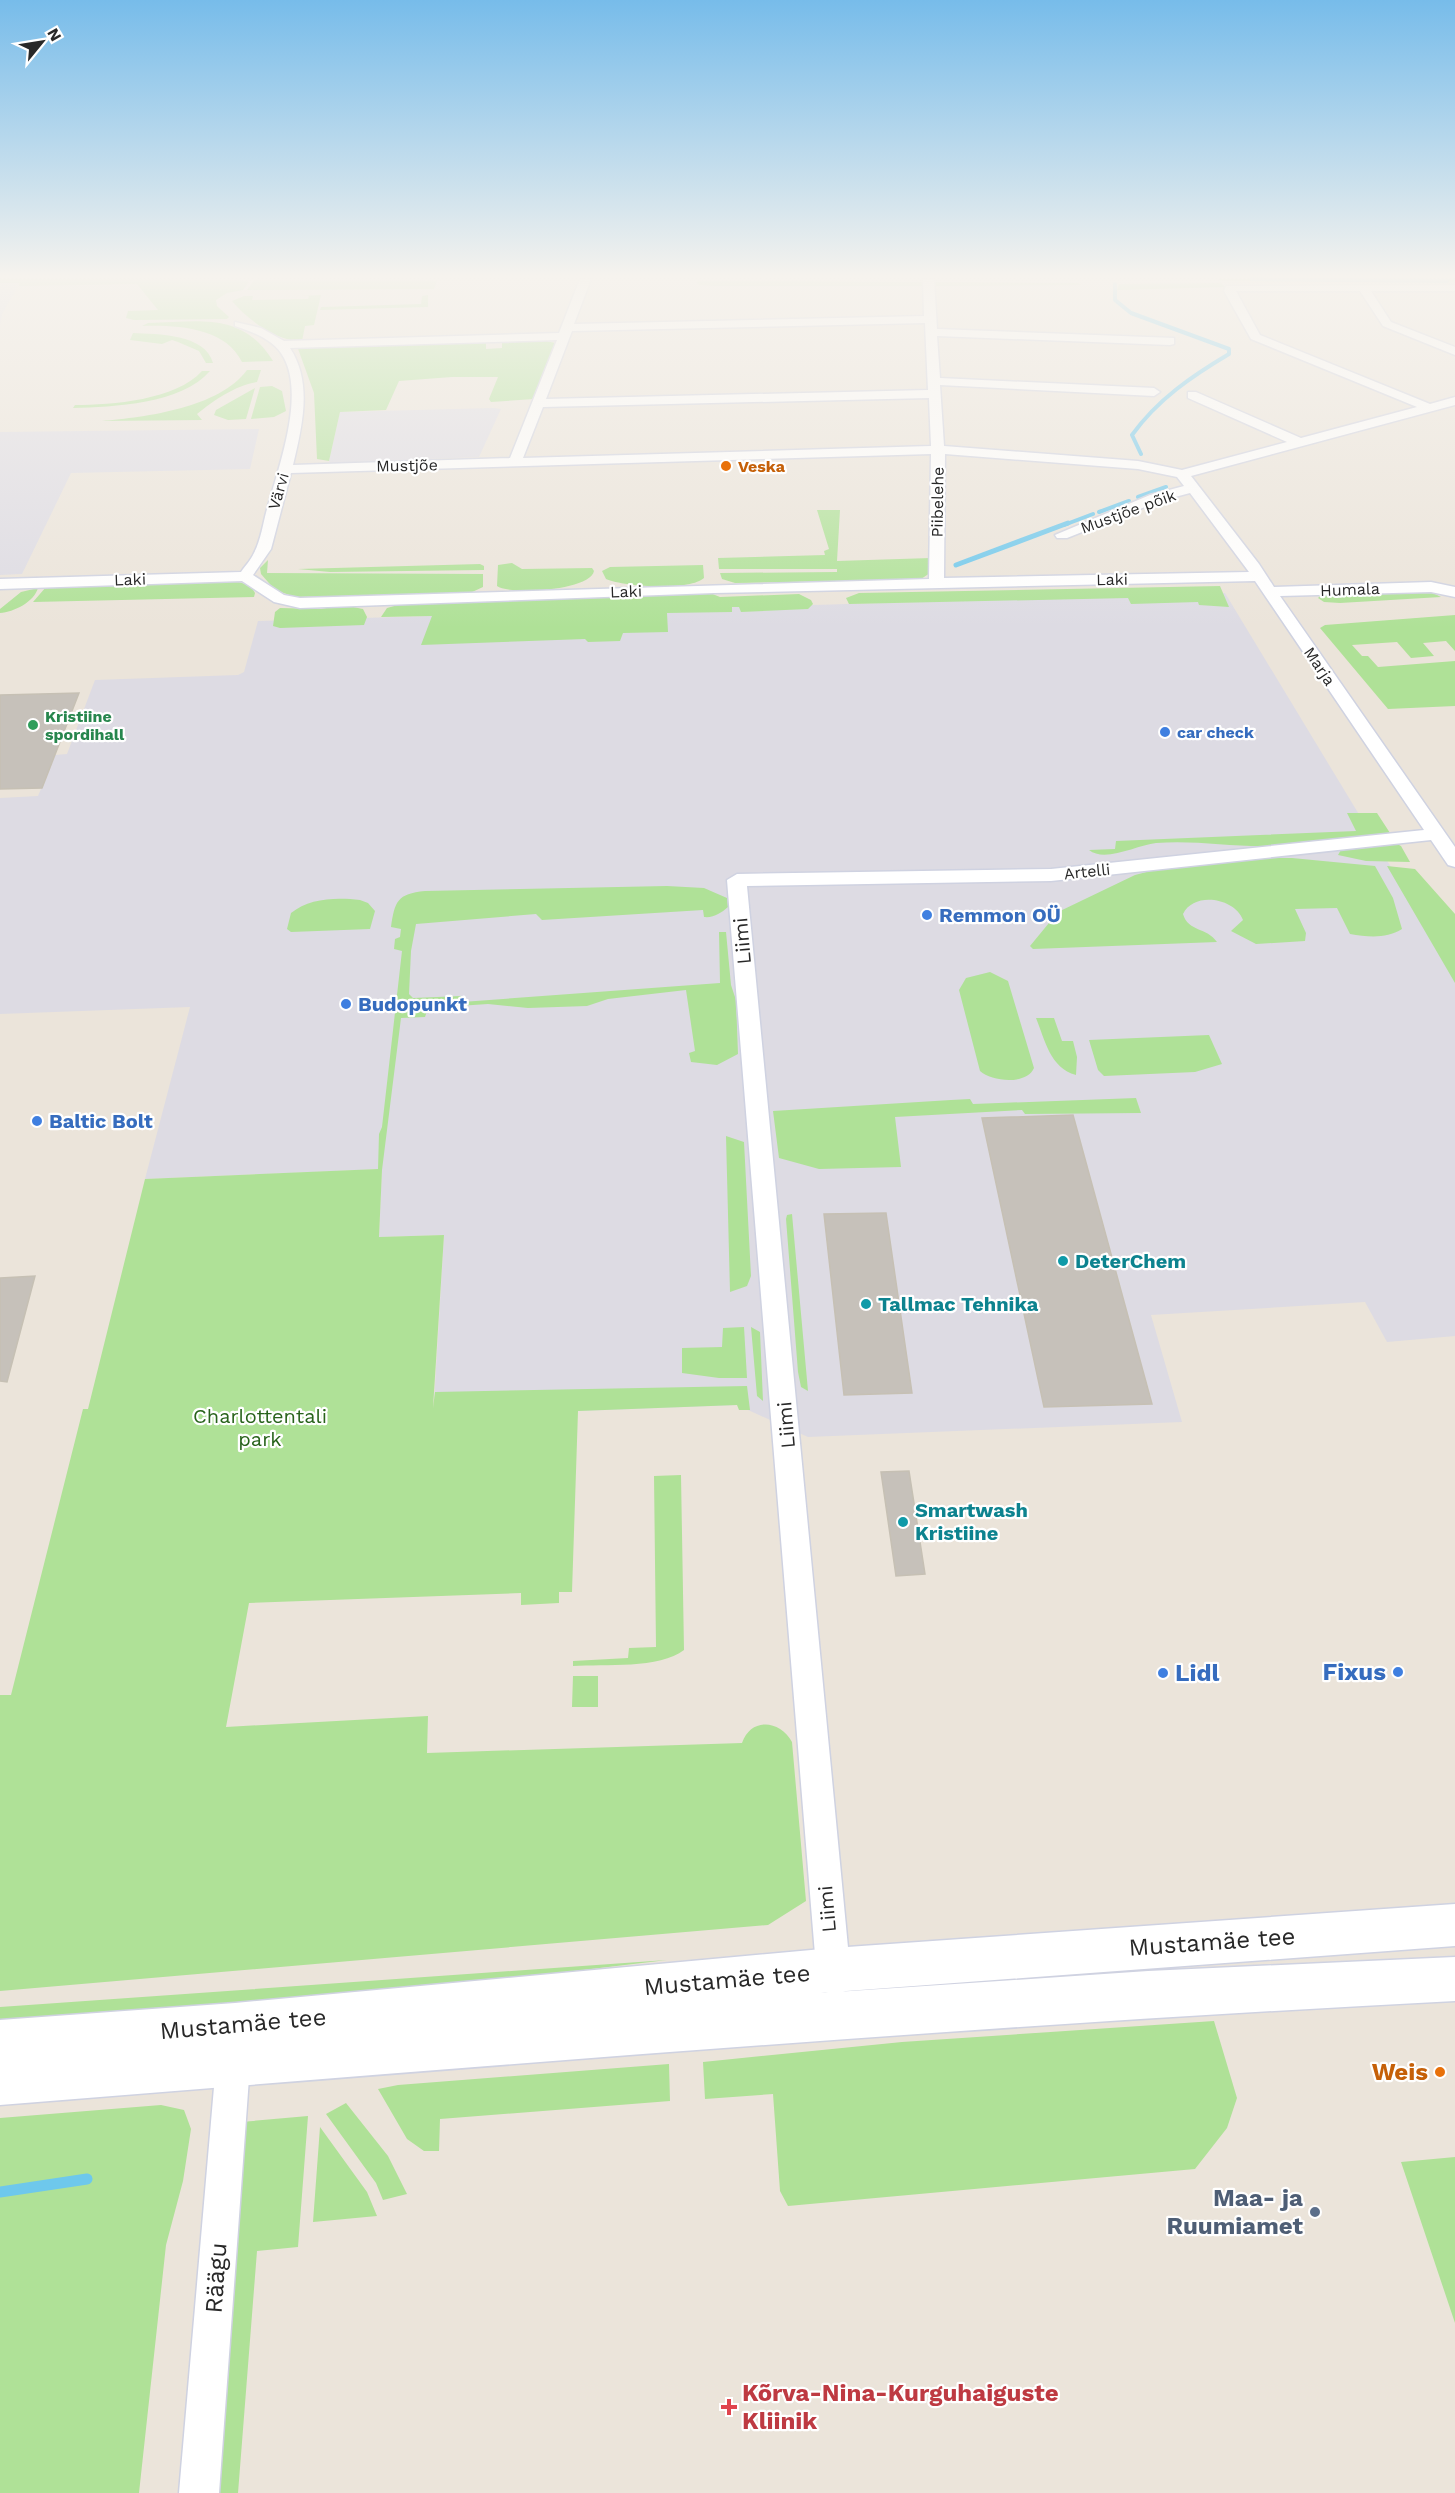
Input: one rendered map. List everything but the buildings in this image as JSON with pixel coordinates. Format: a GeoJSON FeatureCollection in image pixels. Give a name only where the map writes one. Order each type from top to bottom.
{"type":"FeatureCollection","features":[{"type":"Feature","properties":{"kind":"main road","name":"Mustamäe tee"},"geometry":{"type":"LineString","coordinates":[[0,2044],[235,2026],[832,1970],[1455,1925]]}},
{"type":"Feature","properties":{"kind":"main road","name":"Mustamäe tee"},"geometry":{"type":"LineString","coordinates":[[0,2081],[1148,1994],[1455,1979]]}},
{"type":"Feature","properties":{"kind":"street","name":"Värvi"},"geometry":{"type":"LineString","coordinates":[[245,576],[260,557],[294,434],[297,395]]}},
{"type":"Feature","properties":{"kind":"street"},"geometry":{"type":"LineString","coordinates":[[515,462],[541,395]]}},
{"type":"Feature","properties":{"kind":"street"},"geometry":{"type":"LineString","coordinates":[[538,403],[740,395]]}},
{"type":"Feature","properties":{"kind":"street","name":"Piibelehe"},"geometry":{"type":"LineString","coordinates":[[934,395],[938,450],[936,582]]}},
{"type":"Feature","properties":{"kind":"street"},"geometry":{"type":"LineString","coordinates":[[1193,395],[1301,443]]}},
{"type":"Feature","properties":{"kind":"street"},"geometry":{"type":"LineString","coordinates":[[1399,395],[1430,408]]}},
{"type":"Feature","properties":{"kind":"street","name":"Mustjõe"},"geometry":{"type":"LineString","coordinates":[[285,469],[938,450],[1117,463],[1182,474],[1455,401]]}},
{"type":"Feature","properties":{"kind":"street","name":"Marja"},"geometry":{"type":"LineString","coordinates":[[1182,474],[1260,576],[1455,861]]}},
{"type":"Feature","properties":{"kind":"street","name":"Mustjõe põik"},"geometry":{"type":"LineString","coordinates":[[1062,535],[1155,498],[1193,488]]}},
{"type":"Feature","properties":{"kind":"street","name":"Humala"},"geometry":{"type":"LineString","coordinates":[[1431,587],[1455,575]]}},
{"type":"Feature","properties":{"kind":"street","name":"Laki"},"geometry":{"type":"LineString","coordinates":[[4,590],[22,583],[245,576],[279,599],[300,603],[936,582],[1260,576]]}},
{"type":"Feature","properties":{"kind":"street","name":"Humala"},"geometry":{"type":"LineString","coordinates":[[1269,592],[1431,587],[1455,592]]}},
{"type":"Feature","properties":{"kind":"street","name":"Artelli"},"geometry":{"type":"LineString","coordinates":[[737,880],[1051,875],[1435,834]]}},
{"type":"Feature","properties":{"kind":"street","name":"Liimi"},"geometry":{"type":"LineString","coordinates":[[737,880],[832,1970],[839,2016]]}},
{"type":"Feature","properties":{"kind":"street","name":"Räägu"},"geometry":{"type":"LineString","coordinates":[[199,2493],[233,2064]]}},
{"type":"Feature","properties":{"kind":"shaded area"},"geometry":{"type":"Polygon","coordinates":[[[501,409],[479,457],[330,463],[329,461],[340,412],[501,409]]]}},
{"type":"Feature","properties":{"kind":"shaded area"},"geometry":{"type":"Polygon","coordinates":[[[259,429],[250,469],[71,473],[22,574],[0,575],[0,432],[259,429]]]}},
{"type":"Feature","properties":{"kind":"shaded area"},"geometry":{"type":"Polygon","coordinates":[[[1225,593],[1455,973],[1455,1336],[1387,1342],[1365,1302],[1151,1315],[1182,1422],[808,1437],[737,1405],[578,1411],[434,1403],[444,1235],[379,1237],[382,1169],[145,1179],[190,1007],[0,1014],[0,798],[38,796],[55,755],[67,754],[95,680],[238,675],[244,672],[258,621],[1225,593]]]}},
{"type":"Feature","properties":{"kind":"green space"},"geometry":{"type":"Polygon","coordinates":[[[170,395],[127,405],[73,408],[75,405],[107,404],[170,395]]]}},
{"type":"Feature","properties":{"kind":"green space"},"geometry":{"type":"Polygon","coordinates":[[[214,395],[224,395],[197,414],[202,420],[102,421],[160,413],[200,402],[214,395]]]}},
{"type":"Feature","properties":{"kind":"green space"},"geometry":{"type":"Polygon","coordinates":[[[242,395],[253,395],[246,419],[228,420],[214,415],[216,410],[242,395]]]}},
{"type":"Feature","properties":{"kind":"green space"},"geometry":{"type":"Polygon","coordinates":[[[258,395],[283,395],[286,411],[274,417],[251,419],[258,395]]]}},
{"type":"Feature","properties":{"kind":"green space"},"geometry":{"type":"Polygon","coordinates":[[[314,395],[393,395],[386,410],[340,412],[329,461],[317,459],[314,395]]]}},
{"type":"Feature","properties":{"kind":"green space"},"geometry":{"type":"Polygon","coordinates":[[[490,395],[535,395],[534,399],[491,402],[490,395]]]}},
{"type":"Feature","properties":{"kind":"green space"},"geometry":{"type":"Polygon","coordinates":[[[817,510],[840,510],[837,561],[931,558],[930,573],[921,579],[895,580],[735,583],[722,579],[720,573],[837,572],[837,569],[719,569],[718,558],[825,555],[824,551],[829,549],[817,510]]]}},
{"type":"Feature","properties":{"kind":"green space"},"geometry":{"type":"Polygon","coordinates":[[[268,560],[267,573],[483,574],[483,587],[470,593],[295,597],[275,590],[261,574],[260,568],[268,560]]]}},
{"type":"Feature","properties":{"kind":"green space"},"geometry":{"type":"Polygon","coordinates":[[[512,563],[522,569],[592,568],[594,571],[589,578],[565,587],[517,590],[497,586],[498,565],[512,563]]]}},
{"type":"Feature","properties":{"kind":"green space"},"geometry":{"type":"Polygon","coordinates":[[[480,564],[484,566],[484,570],[330,572],[298,569],[480,564]]]}},
{"type":"Feature","properties":{"kind":"green space"},"geometry":{"type":"Polygon","coordinates":[[[703,565],[704,578],[685,585],[672,586],[641,586],[615,582],[606,579],[602,571],[610,567],[703,565]]]}},
{"type":"Feature","properties":{"kind":"green space"},"geometry":{"type":"Polygon","coordinates":[[[236,581],[251,586],[255,593],[254,597],[33,602],[46,587],[236,581]]]}},
{"type":"Feature","properties":{"kind":"green space"},"geometry":{"type":"Polygon","coordinates":[[[1220,586],[1229,607],[1199,605],[1198,602],[1131,604],[1128,598],[849,604],[846,598],[859,593],[1220,586]]]}},
{"type":"Feature","properties":{"kind":"green space"},"geometry":{"type":"Polygon","coordinates":[[[38,588],[32,598],[23,605],[0,613],[0,609],[21,592],[38,588]]]}},
{"type":"Feature","properties":{"kind":"green space"},"geometry":{"type":"Polygon","coordinates":[[[705,591],[720,597],[799,594],[811,600],[813,604],[808,609],[741,612],[739,607],[732,607],[732,612],[667,613],[668,632],[623,633],[620,641],[588,642],[585,639],[421,645],[432,616],[381,617],[387,608],[405,603],[705,591]]]}},
{"type":"Feature","properties":{"kind":"green space"},"geometry":{"type":"Polygon","coordinates":[[[1433,593],[1441,597],[1340,603],[1324,602],[1318,598],[1322,594],[1433,593]]]}},
{"type":"Feature","properties":{"kind":"green space"},"geometry":{"type":"Polygon","coordinates":[[[343,605],[363,609],[367,617],[364,625],[280,628],[273,626],[275,612],[280,608],[321,609],[343,605]]]}},
{"type":"Feature","properties":{"kind":"green space"},"geometry":{"type":"Polygon","coordinates":[[[1455,615],[1455,651],[1446,641],[1423,643],[1434,656],[1411,658],[1397,642],[1352,645],[1362,656],[1368,656],[1378,667],[1455,661],[1455,706],[1388,709],[1320,628],[1325,625],[1455,615]]]}},
{"type":"Feature","properties":{"kind":"green space"},"geometry":{"type":"Polygon","coordinates":[[[1347,813],[1377,813],[1390,833],[1326,842],[1278,845],[1156,843],[1104,855],[1089,850],[1115,849],[1116,841],[1356,831],[1347,813]]]}},
{"type":"Feature","properties":{"kind":"green space"},"geometry":{"type":"Polygon","coordinates":[[[1397,844],[1401,846],[1410,862],[1366,861],[1338,855],[1342,848],[1397,844]]]}},
{"type":"Feature","properties":{"kind":"green space"},"geometry":{"type":"Polygon","coordinates":[[[1259,858],[1292,858],[1375,866],[1393,898],[1402,929],[1383,936],[1350,934],[1337,908],[1295,909],[1306,933],[1305,941],[1256,944],[1231,931],[1243,920],[1239,912],[1223,902],[1205,900],[1188,907],[1183,914],[1189,924],[1213,937],[1217,942],[1033,949],[1030,946],[1058,912],[1135,875],[1158,869],[1259,858]]]}},
{"type":"Feature","properties":{"kind":"green space"},"geometry":{"type":"Polygon","coordinates":[[[1387,866],[1415,869],[1455,914],[1455,983],[1387,866]]]}},
{"type":"Feature","properties":{"kind":"green space","name":"Charlottentali park"},"geometry":{"type":"Polygon","coordinates":[[[667,886],[704,888],[727,898],[728,907],[711,917],[704,917],[703,910],[542,920],[536,914],[416,924],[411,951],[409,994],[413,998],[461,996],[462,1002],[720,983],[719,932],[726,932],[731,985],[736,1000],[738,1054],[717,1065],[691,1062],[689,1053],[695,1051],[686,990],[608,999],[587,1006],[528,1008],[488,1004],[428,1008],[425,1017],[401,1018],[382,1170],[379,1237],[444,1235],[433,1408],[435,1392],[747,1386],[750,1410],[739,1410],[737,1405],[578,1411],[572,1592],[559,1592],[559,1603],[521,1605],[521,1593],[249,1603],[226,1727],[428,1716],[427,1753],[742,1743],[746,1735],[759,1725],[773,1726],[780,1729],[792,1742],[806,1901],[768,1925],[0,1991],[0,1695],[11,1695],[83,1409],[88,1409],[145,1179],[378,1169],[379,1134],[382,1127],[402,951],[394,949],[395,939],[400,937],[401,929],[391,927],[396,905],[408,894],[425,891],[667,886]]]}},
{"type":"Feature","properties":{"kind":"green space"},"geometry":{"type":"Polygon","coordinates":[[[333,899],[360,900],[368,903],[375,911],[370,929],[291,932],[287,929],[291,913],[306,904],[333,899]]]}},
{"type":"Feature","properties":{"kind":"green space"},"geometry":{"type":"Polygon","coordinates":[[[990,972],[1008,981],[1034,1068],[1024,1077],[1009,1080],[993,1078],[980,1071],[959,990],[966,978],[990,972]]]}},
{"type":"Feature","properties":{"kind":"green space"},"geometry":{"type":"Polygon","coordinates":[[[1036,1018],[1054,1018],[1062,1041],[1073,1041],[1077,1057],[1076,1075],[1054,1060],[1036,1018]]]}},
{"type":"Feature","properties":{"kind":"green space"},"geometry":{"type":"Polygon","coordinates":[[[1209,1035],[1222,1064],[1195,1072],[1104,1076],[1098,1070],[1089,1040],[1209,1035]]]}},
{"type":"Feature","properties":{"kind":"green space"},"geometry":{"type":"Polygon","coordinates":[[[1136,1098],[1141,1113],[1025,1114],[1022,1110],[895,1117],[901,1167],[819,1169],[779,1158],[773,1111],[970,1099],[973,1104],[1136,1098]]]}},
{"type":"Feature","properties":{"kind":"green space"},"geometry":{"type":"Polygon","coordinates":[[[726,1136],[744,1142],[751,1276],[747,1286],[730,1292],[726,1136]]]}},
{"type":"Feature","properties":{"kind":"green space"},"geometry":{"type":"Polygon","coordinates":[[[792,1214],[808,1391],[801,1387],[798,1372],[786,1219],[787,1215],[792,1214]]]}},
{"type":"Feature","properties":{"kind":"green space"},"geometry":{"type":"Polygon","coordinates":[[[744,1327],[747,1378],[719,1378],[682,1373],[682,1348],[722,1347],[723,1328],[744,1327]]]}},
{"type":"Feature","properties":{"kind":"green space"},"geometry":{"type":"Polygon","coordinates":[[[751,1327],[760,1332],[763,1401],[757,1396],[751,1327]]]}},
{"type":"Feature","properties":{"kind":"green space"},"geometry":{"type":"Polygon","coordinates":[[[681,1475],[684,1650],[674,1656],[647,1663],[573,1666],[573,1661],[628,1658],[629,1648],[656,1647],[654,1476],[681,1475]]]}},
{"type":"Feature","properties":{"kind":"green space"},"geometry":{"type":"Polygon","coordinates":[[[573,1676],[598,1676],[598,1707],[572,1707],[573,1676]]]}},
{"type":"Feature","properties":{"kind":"green space"},"geometry":{"type":"Polygon","coordinates":[[[667,1960],[524,1977],[0,2025],[0,2007],[667,1960]]]}},
{"type":"Feature","properties":{"kind":"green space"},"geometry":{"type":"Polygon","coordinates":[[[1214,2021],[1237,2098],[1227,2128],[1195,2169],[788,2206],[780,2191],[773,2094],[705,2099],[703,2062],[902,2042],[1214,2021]]]}},
{"type":"Feature","properties":{"kind":"green space"},"geometry":{"type":"Polygon","coordinates":[[[669,2064],[670,2101],[440,2119],[439,2151],[424,2151],[407,2139],[378,2089],[398,2085],[669,2064]]]}},
{"type":"Feature","properties":{"kind":"green space"},"geometry":{"type":"Polygon","coordinates":[[[346,2103],[388,2156],[407,2194],[383,2200],[376,2183],[326,2114],[346,2103]]]}},
{"type":"Feature","properties":{"kind":"green space"},"geometry":{"type":"Polygon","coordinates":[[[161,2105],[184,2110],[191,2129],[183,2181],[166,2245],[139,2493],[0,2493],[0,2118],[161,2105]]]}},
{"type":"Feature","properties":{"kind":"green space"},"geometry":{"type":"Polygon","coordinates":[[[308,2116],[298,2247],[257,2251],[238,2493],[215,2493],[241,2122],[308,2116]]]}},
{"type":"Feature","properties":{"kind":"green space"},"geometry":{"type":"Polygon","coordinates":[[[320,2127],[367,2192],[377,2216],[313,2222],[320,2127]]]}},
{"type":"Feature","properties":{"kind":"green space"},"geometry":{"type":"Polygon","coordinates":[[[1455,2157],[1455,2323],[1401,2162],[1455,2157]]]}},
{"type":"Feature","properties":{"kind":"waterway"},"geometry":{"type":"LineString","coordinates":[[1141,454],[1132,435],[1168,395]]}},
{"type":"Feature","properties":{"kind":"waterway"},"geometry":{"type":"LineString","coordinates":[[1138,497],[1166,487]]}},
{"type":"Feature","properties":{"kind":"waterway"},"geometry":{"type":"LineString","coordinates":[[1099,512],[1129,501]]}},
{"type":"Feature","properties":{"kind":"waterway"},"geometry":{"type":"LineString","coordinates":[[1064,525],[1093,514]]}},
{"type":"Feature","properties":{"kind":"waterway"},"geometry":{"type":"LineString","coordinates":[[956,565],[1068,523]]}},
{"type":"Feature","properties":{"kind":"waterway"},"geometry":{"type":"LineString","coordinates":[[0,2192],[87,2179]]}},
{"type":"Feature","properties":{"kind":"place","name":"Veska"},"geometry":{"type":"Point","coordinates":[726,466]}},
{"type":"Feature","properties":{"kind":"place","name":"Kristiine spordihall"},"geometry":{"type":"Point","coordinates":[33,725]}},
{"type":"Feature","properties":{"kind":"place","name":"car check"},"geometry":{"type":"Point","coordinates":[1165,732]}},
{"type":"Feature","properties":{"kind":"place","name":"Remmon OÜ"},"geometry":{"type":"Point","coordinates":[927,915]}},
{"type":"Feature","properties":{"kind":"place","name":"Budopunkt"},"geometry":{"type":"Point","coordinates":[346,1004]}},
{"type":"Feature","properties":{"kind":"place","name":"Baltic Bolt"},"geometry":{"type":"Point","coordinates":[37,1121]}},
{"type":"Feature","properties":{"kind":"place","name":"DeterChem"},"geometry":{"type":"Point","coordinates":[1063,1261]}},
{"type":"Feature","properties":{"kind":"place","name":"Tallmac Tehnika"},"geometry":{"type":"Point","coordinates":[866,1304]}},
{"type":"Feature","properties":{"kind":"place","name":"Smartwash Kristiine"},"geometry":{"type":"Point","coordinates":[903,1522]}},
{"type":"Feature","properties":{"kind":"place","name":"Fixus"},"geometry":{"type":"Point","coordinates":[1398,1672]}},
{"type":"Feature","properties":{"kind":"place","name":"Lidl"},"geometry":{"type":"Point","coordinates":[1163,1673]}},
{"type":"Feature","properties":{"kind":"place","name":"Weis"},"geometry":{"type":"Point","coordinates":[1440,2072]}},
{"type":"Feature","properties":{"kind":"place","name":"Maa- ja Ruumiamet"},"geometry":{"type":"Point","coordinates":[1315,2212]}},
{"type":"Feature","properties":{"kind":"place","name":"Kõrva-Nina-Kurguhaiguste Kliinik"},"geometry":{"type":"Point","coordinates":[729,2407]}}]}
